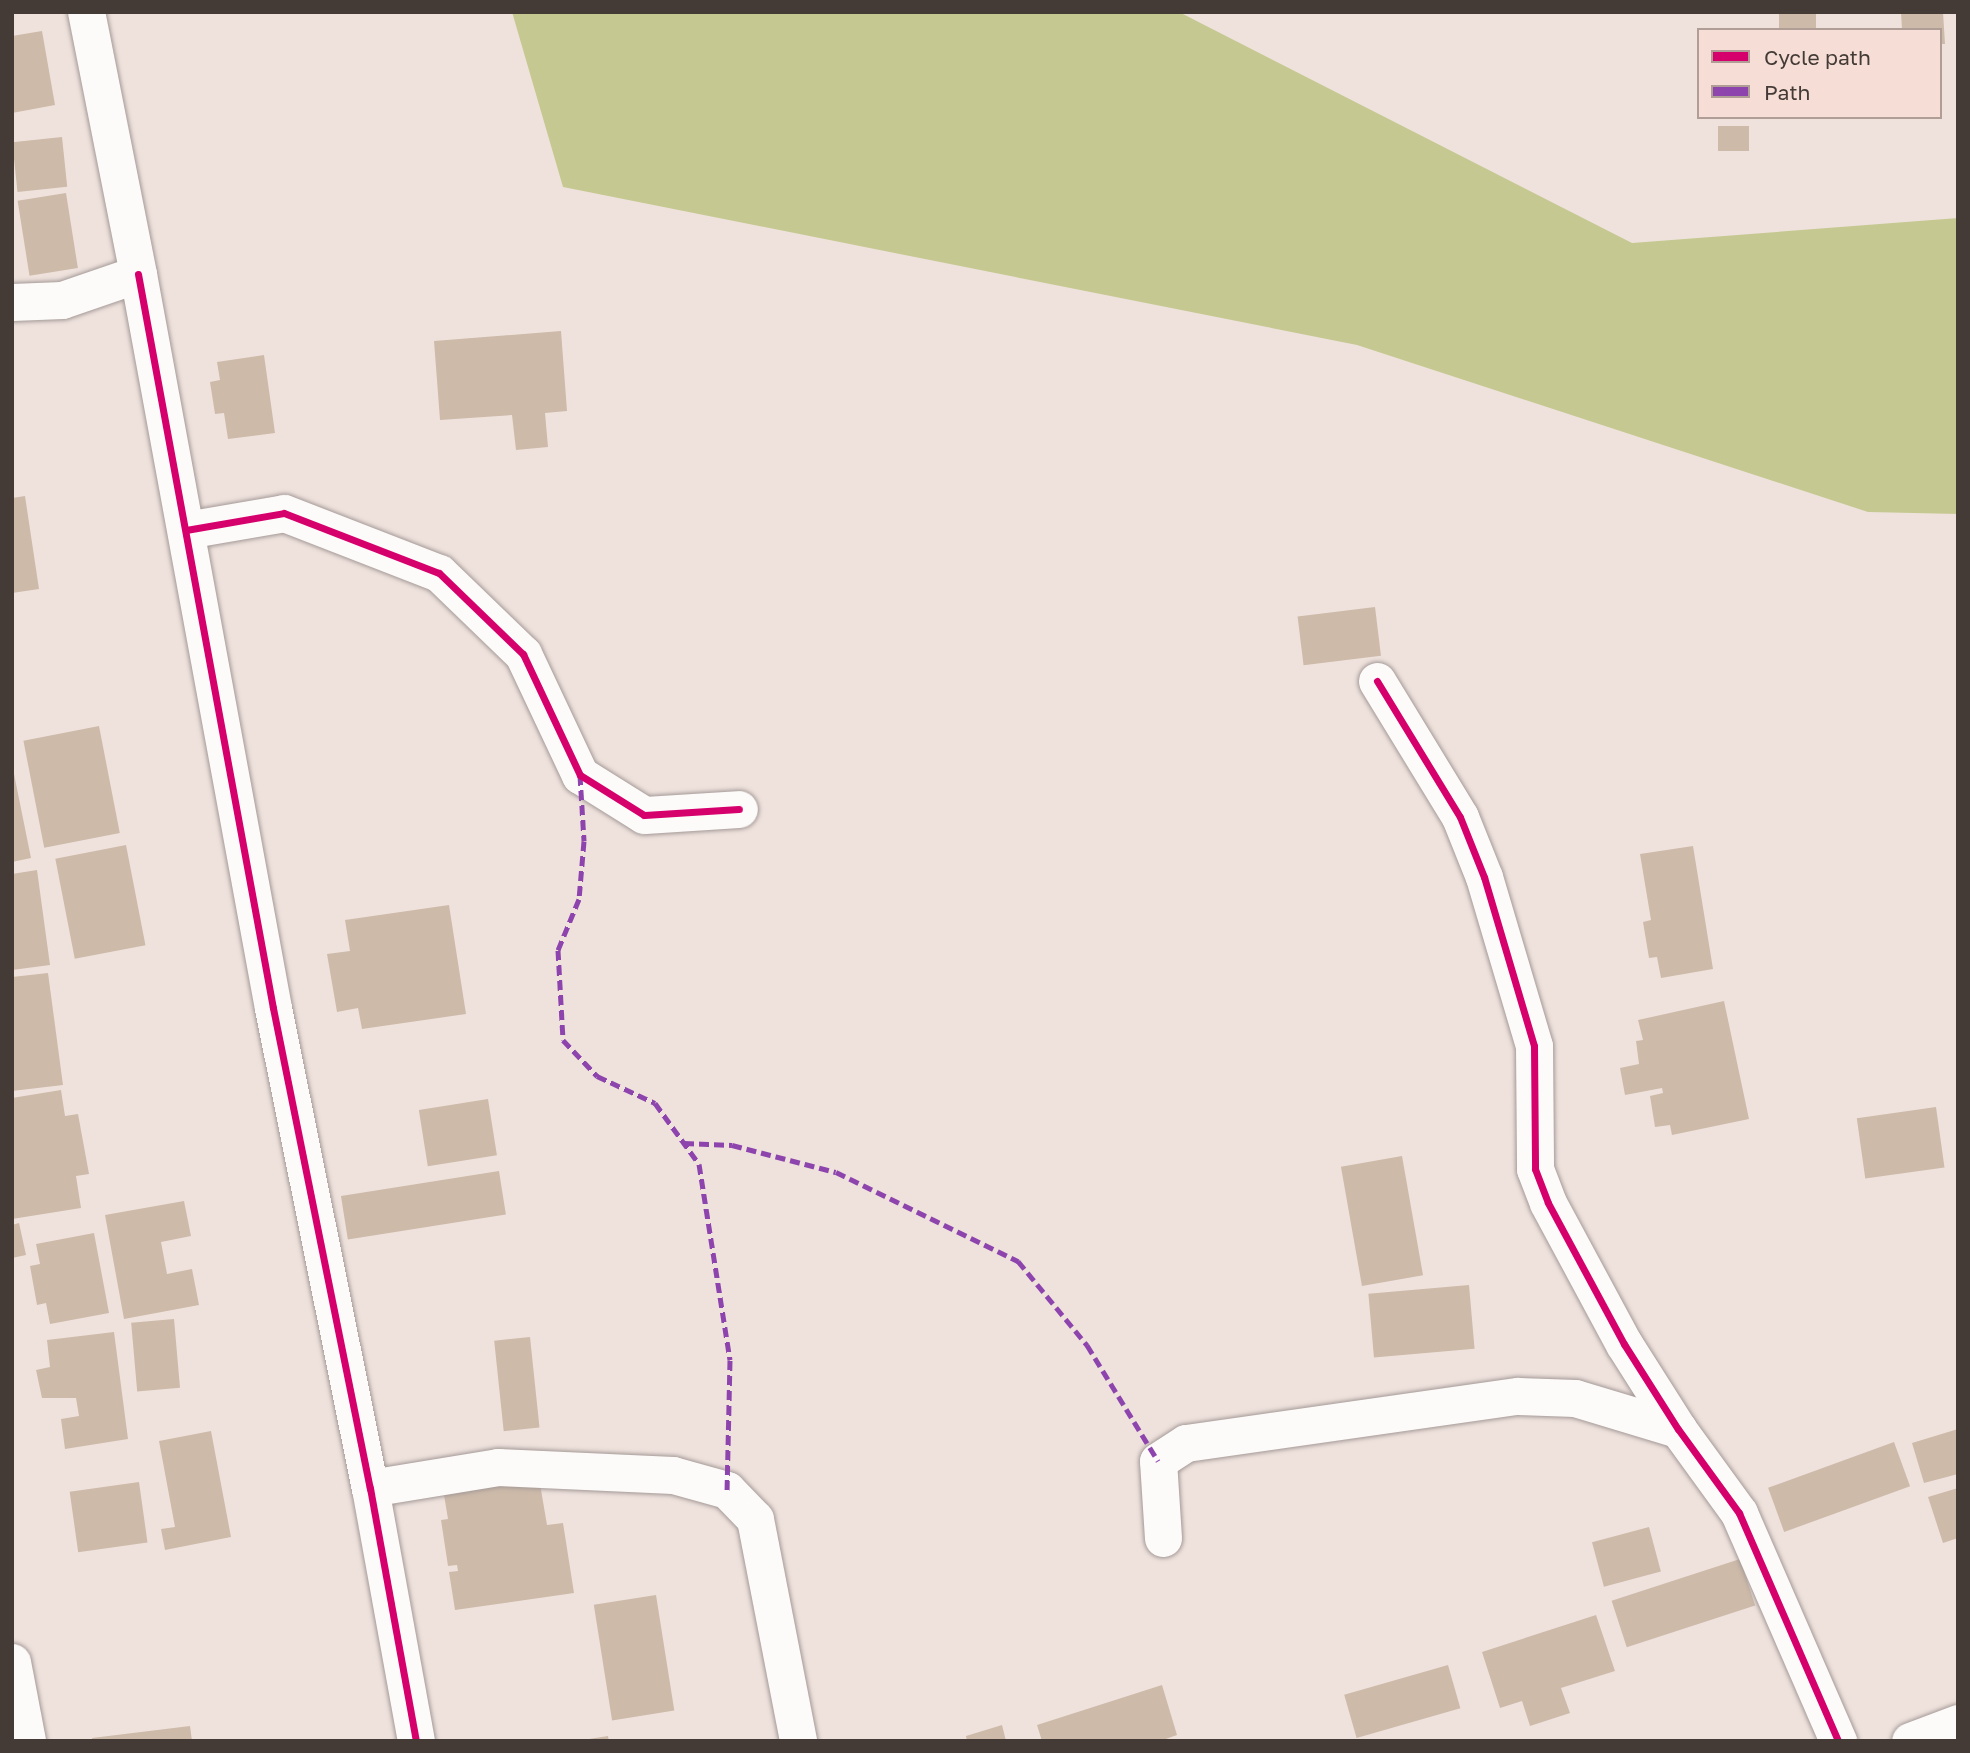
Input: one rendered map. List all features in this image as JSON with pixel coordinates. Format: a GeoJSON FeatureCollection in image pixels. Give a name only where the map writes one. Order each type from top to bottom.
{"type":"FeatureCollection","features":[{"type":"Feature","properties":{"kind":"street"},"geometry":{"type":"LineString","coordinates":[[86,12],[138,274],[273,1008],[370,1488],[416,1741]]}},
{"type":"Feature","properties":{"kind":"street"},"geometry":{"type":"LineString","coordinates":[[12,302],[62,300],[138,274]]}},
{"type":"Feature","properties":{"kind":"street"},"geometry":{"type":"LineString","coordinates":[[186,530],[284,513],[439,573],[523,654],[580,775],[644,814],[740,809]]}},
{"type":"Feature","properties":{"kind":"street"},"geometry":{"type":"LineString","coordinates":[[1377,681],[1460,817],[1484,877],[1534,1046],[1535,1169],[1548,1203],[1624,1344],[1678,1429],[1739,1513],[1838,1741]]}},
{"type":"Feature","properties":{"kind":"street"},"geometry":{"type":"LineString","coordinates":[[1163,1538],[1158,1461],[1186,1443],[1518,1396],[1575,1398],[1678,1429]]}},
{"type":"Feature","properties":{"kind":"street"},"geometry":{"type":"LineString","coordinates":[[370,1488],[498,1467],[673,1475],[727,1490],[755,1520],[798,1741]]}},
{"type":"Feature","properties":{"kind":"street"},"geometry":{"type":"LineString","coordinates":[[12,1662],[27,1741]]}},
{"type":"Feature","properties":{"kind":"street"},"geometry":{"type":"LineString","coordinates":[[1910,1741],[1958,1723]]}},
{"type":"Feature","properties":{"kind":"green space"},"geometry":{"type":"Polygon","coordinates":[[[512,12],[1179,12],[1632,243],[1958,218],[1958,514],[1868,512],[1357,345],[563,187],[512,12]]]}},
{"type":"Feature","properties":{"kind":"building"},"geometry":{"type":"Polygon","coordinates":[[[1779,12],[1816,12],[1816,28],[1779,28],[1779,12]]]}},
{"type":"Feature","properties":{"kind":"building"},"geometry":{"type":"Polygon","coordinates":[[[1901,12],[1943,12],[1945,44],[1942,44],[1942,28],[1902,28],[1901,12]]]}},
{"type":"Feature","properties":{"kind":"building"},"geometry":{"type":"Polygon","coordinates":[[[42,31],[55,105],[12,113],[12,36],[42,31]]]}},
{"type":"Feature","properties":{"kind":"building"},"geometry":{"type":"Polygon","coordinates":[[[1718,126],[1749,126],[1749,151],[1718,151],[1718,126]]]}},
{"type":"Feature","properties":{"kind":"building"},"geometry":{"type":"Polygon","coordinates":[[[62,137],[67,187],[18,192],[12,142],[62,137]]]}},
{"type":"Feature","properties":{"kind":"building"},"geometry":{"type":"Polygon","coordinates":[[[66,193],[78,268],[29,276],[18,201],[66,193]]]}},
{"type":"Feature","properties":{"kind":"building"},"geometry":{"type":"Polygon","coordinates":[[[561,331],[567,411],[545,413],[548,447],[516,450],[512,415],[440,420],[434,341],[561,331]]]}},
{"type":"Feature","properties":{"kind":"building"},"geometry":{"type":"Polygon","coordinates":[[[264,355],[275,433],[228,439],[224,413],[215,414],[210,382],[220,380],[217,362],[264,355]]]}},
{"type":"Feature","properties":{"kind":"building"},"geometry":{"type":"Polygon","coordinates":[[[25,496],[39,589],[12,593],[12,498],[25,496]]]}},
{"type":"Feature","properties":{"kind":"building"},"geometry":{"type":"Polygon","coordinates":[[[1375,607],[1381,656],[1304,665],[1298,617],[1375,607]]]}},
{"type":"Feature","properties":{"kind":"building"},"geometry":{"type":"Polygon","coordinates":[[[99,726],[120,833],[44,848],[23,741],[99,726]]]}},
{"type":"Feature","properties":{"kind":"building"},"geometry":{"type":"Polygon","coordinates":[[[12,764],[31,858],[12,862],[12,764]]]}},
{"type":"Feature","properties":{"kind":"building"},"geometry":{"type":"Polygon","coordinates":[[[126,845],[145,945],[75,959],[55,859],[126,845]]]}},
{"type":"Feature","properties":{"kind":"building"},"geometry":{"type":"Polygon","coordinates":[[[1693,846],[1713,969],[1661,978],[1657,957],[1649,958],[1643,922],[1651,920],[1640,854],[1693,846]]]}},
{"type":"Feature","properties":{"kind":"building"},"geometry":{"type":"Polygon","coordinates":[[[37,870],[50,965],[12,970],[12,874],[37,870]]]}},
{"type":"Feature","properties":{"kind":"building"},"geometry":{"type":"Polygon","coordinates":[[[449,905],[466,1014],[362,1029],[358,1008],[337,1012],[327,954],[350,951],[345,920],[449,905]]]}},
{"type":"Feature","properties":{"kind":"building"},"geometry":{"type":"Polygon","coordinates":[[[48,973],[63,1085],[12,1091],[12,977],[48,973]]]}},
{"type":"Feature","properties":{"kind":"building"},"geometry":{"type":"Polygon","coordinates":[[[1724,1001],[1749,1119],[1672,1135],[1670,1125],[1655,1127],[1650,1096],[1663,1093],[1662,1088],[1625,1095],[1620,1068],[1639,1064],[1636,1041],[1643,1040],[1638,1020],[1724,1001]]]}},
{"type":"Feature","properties":{"kind":"building"},"geometry":{"type":"Polygon","coordinates":[[[61,1090],[65,1116],[78,1114],[89,1174],[76,1176],[81,1208],[12,1219],[12,1098],[61,1090]]]}},
{"type":"Feature","properties":{"kind":"building"},"geometry":{"type":"Polygon","coordinates":[[[488,1099],[497,1155],[428,1166],[419,1110],[488,1099]]]}},
{"type":"Feature","properties":{"kind":"building"},"geometry":{"type":"Polygon","coordinates":[[[1936,1107],[1944,1167],[1865,1179],[1857,1118],[1936,1107]]]}},
{"type":"Feature","properties":{"kind":"building"},"geometry":{"type":"Polygon","coordinates":[[[1402,1156],[1423,1275],[1362,1286],[1341,1167],[1402,1156]]]}},
{"type":"Feature","properties":{"kind":"building"},"geometry":{"type":"Polygon","coordinates":[[[499,1171],[506,1214],[348,1239],[341,1196],[499,1171]]]}},
{"type":"Feature","properties":{"kind":"building"},"geometry":{"type":"Polygon","coordinates":[[[184,1201],[191,1236],[161,1242],[167,1274],[192,1269],[199,1305],[124,1319],[105,1215],[184,1201]]]}},
{"type":"Feature","properties":{"kind":"building"},"geometry":{"type":"Polygon","coordinates":[[[19,1223],[26,1255],[12,1258],[12,1225],[19,1223]]]}},
{"type":"Feature","properties":{"kind":"building"},"geometry":{"type":"Polygon","coordinates":[[[94,1233],[109,1313],[50,1324],[46,1303],[37,1305],[30,1266],[40,1264],[36,1244],[94,1233]]]}},
{"type":"Feature","properties":{"kind":"building"},"geometry":{"type":"Polygon","coordinates":[[[1469,1285],[1475,1349],[1374,1358],[1368,1294],[1469,1285]]]}},
{"type":"Feature","properties":{"kind":"building"},"geometry":{"type":"Polygon","coordinates":[[[174,1319],[180,1388],[137,1391],[131,1323],[174,1319]]]}},
{"type":"Feature","properties":{"kind":"building"},"geometry":{"type":"Polygon","coordinates":[[[114,1332],[128,1439],[65,1449],[61,1419],[79,1416],[76,1398],[42,1398],[36,1370],[50,1367],[47,1340],[114,1332]]]}},
{"type":"Feature","properties":{"kind":"building"},"geometry":{"type":"Polygon","coordinates":[[[530,1337],[540,1428],[504,1431],[494,1341],[530,1337]]]}},
{"type":"Feature","properties":{"kind":"building"},"geometry":{"type":"Polygon","coordinates":[[[1958,1429],[1958,1474],[1924,1483],[1912,1443],[1958,1429]]]}},
{"type":"Feature","properties":{"kind":"building"},"geometry":{"type":"Polygon","coordinates":[[[211,1431],[231,1537],[165,1550],[161,1529],[175,1527],[159,1441],[211,1431]]]}},
{"type":"Feature","properties":{"kind":"building"},"geometry":{"type":"Polygon","coordinates":[[[1894,1442],[1910,1486],[1784,1532],[1768,1488],[1894,1442]]]}},
{"type":"Feature","properties":{"kind":"building"},"geometry":{"type":"Polygon","coordinates":[[[539,1478],[547,1525],[563,1523],[574,1593],[455,1610],[449,1572],[458,1571],[457,1565],[448,1566],[441,1520],[448,1519],[444,1495],[539,1478]]]}},
{"type":"Feature","properties":{"kind":"building"},"geometry":{"type":"Polygon","coordinates":[[[139,1482],[147,1542],[78,1552],[70,1492],[139,1482]]]}},
{"type":"Feature","properties":{"kind":"building"},"geometry":{"type":"Polygon","coordinates":[[[1958,1488],[1958,1538],[1943,1543],[1928,1497],[1958,1488]]]}},
{"type":"Feature","properties":{"kind":"building"},"geometry":{"type":"Polygon","coordinates":[[[1649,1527],[1661,1571],[1604,1587],[1592,1542],[1649,1527]]]}},
{"type":"Feature","properties":{"kind":"building"},"geometry":{"type":"Polygon","coordinates":[[[1740,1559],[1755,1606],[1627,1647],[1612,1601],[1740,1559]]]}},
{"type":"Feature","properties":{"kind":"building"},"geometry":{"type":"Polygon","coordinates":[[[656,1595],[674,1711],[612,1720],[594,1605],[656,1595]]]}},
{"type":"Feature","properties":{"kind":"building"},"geometry":{"type":"Polygon","coordinates":[[[1596,1615],[1615,1671],[1561,1688],[1570,1713],[1530,1726],[1522,1701],[1500,1708],[1482,1652],[1596,1615]]]}},
{"type":"Feature","properties":{"kind":"building"},"geometry":{"type":"Polygon","coordinates":[[[1448,1665],[1460,1708],[1357,1738],[1344,1695],[1448,1665]]]}},
{"type":"Feature","properties":{"kind":"building"},"geometry":{"type":"Polygon","coordinates":[[[1162,1685],[1177,1735],[1160,1741],[1042,1741],[1037,1725],[1162,1685]]]}},
{"type":"Feature","properties":{"kind":"building"},"geometry":{"type":"Polygon","coordinates":[[[1002,1725],[1006,1741],[967,1741],[966,1736],[1002,1725]]]}},
{"type":"Feature","properties":{"kind":"building"},"geometry":{"type":"Polygon","coordinates":[[[190,1726],[192,1741],[93,1741],[92,1738],[190,1726]]]}},
{"type":"Feature","properties":{"kind":"building"},"geometry":{"type":"Polygon","coordinates":[[[608,1736],[609,1741],[589,1741],[589,1739],[608,1736]]]}},
{"type":"Feature","properties":{"kind":"marked path"},"geometry":{"type":"LineString","coordinates":[[580,775],[584,841],[579,899],[558,950],[563,1040],[597,1076],[655,1103],[699,1164],[730,1360],[727,1490]]}},
{"type":"Feature","properties":{"kind":"marked path"},"geometry":{"type":"LineString","coordinates":[[684,1143],[732,1145],[836,1172],[1018,1261],[1087,1345],[1158,1461]]}},
{"type":"Feature","properties":{"kind":"cycle path"},"geometry":{"type":"LineString","coordinates":[[138,274],[273,1008],[370,1488],[416,1741]]}},
{"type":"Feature","properties":{"kind":"cycle path"},"geometry":{"type":"LineString","coordinates":[[186,530],[284,513],[439,573],[523,654],[580,775],[644,815],[739,809]]}},
{"type":"Feature","properties":{"kind":"cycle path"},"geometry":{"type":"LineString","coordinates":[[1377,681],[1460,817],[1484,877],[1534,1046],[1535,1169],[1548,1203],[1624,1344],[1678,1429],[1739,1513],[1838,1741]]}}]}
